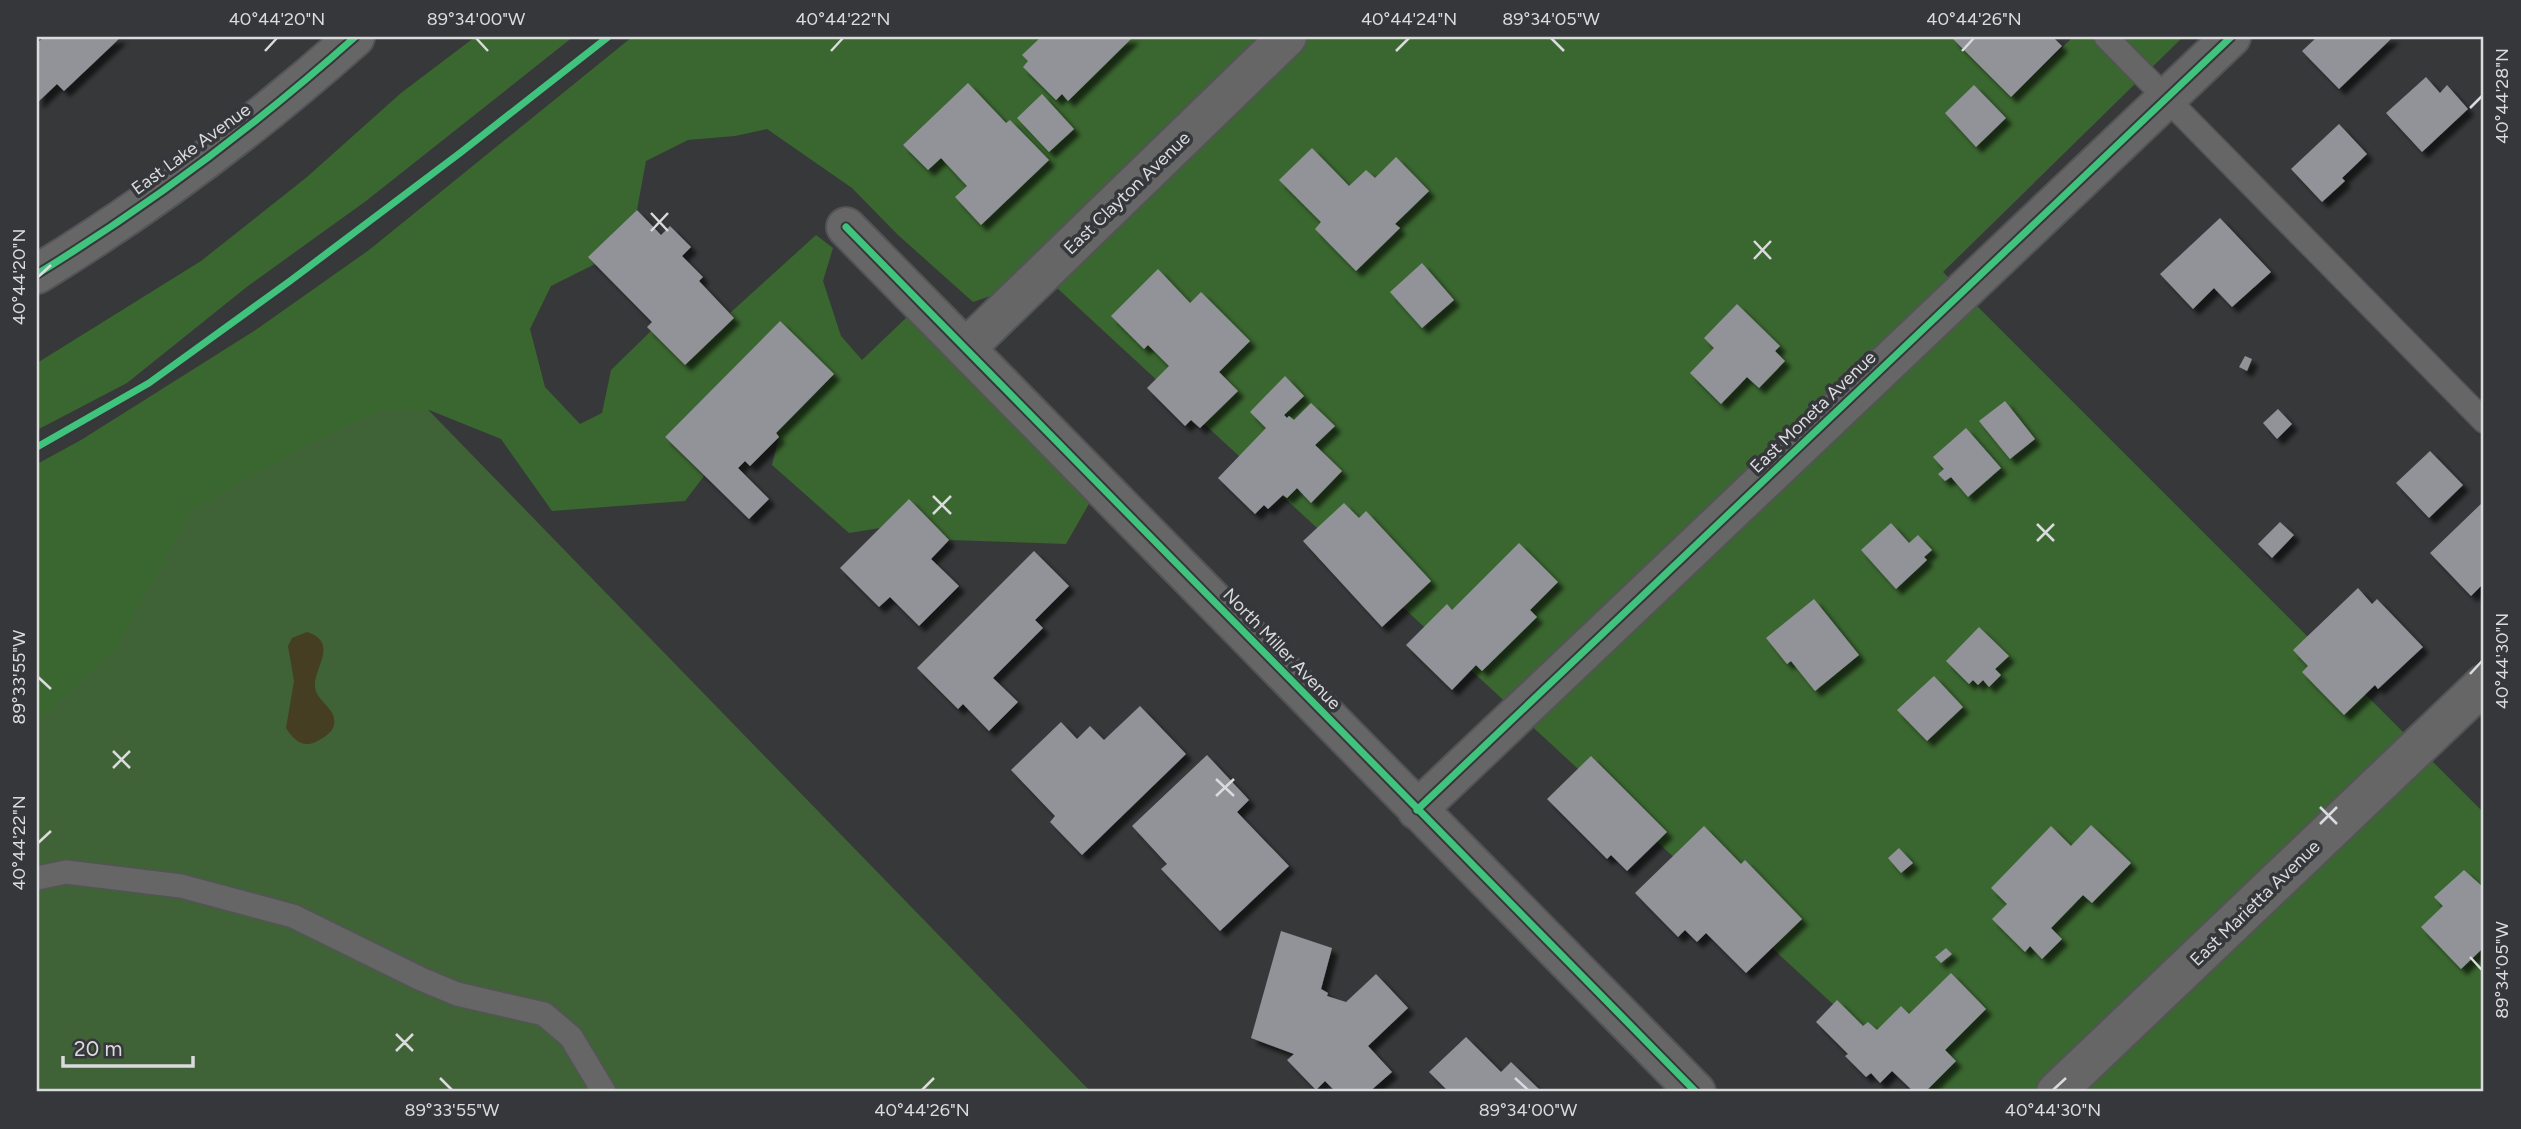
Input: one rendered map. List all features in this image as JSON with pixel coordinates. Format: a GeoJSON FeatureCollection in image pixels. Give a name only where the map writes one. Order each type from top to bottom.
{"type":"FeatureCollection","features":[{"type":"Feature","properties":{"kind":"street","name":"East Lake Avenue"},"geometry":{"type":"LineString","coordinates":[[37,274],[230,141],[281,102],[355,37]]}},
{"type":"Feature","properties":{"kind":"street","name":"East Clayton Avenue"},"geometry":{"type":"LineString","coordinates":[[966,348],[1287,37]]}},
{"type":"Feature","properties":{"kind":"street","name":"East Moneta Avenue"},"geometry":{"type":"LineString","coordinates":[[1417,810],[2231,37]]}},
{"type":"Feature","properties":{"kind":"street","name":"North Miller Avenue"},"geometry":{"type":"LineString","coordinates":[[846,227],[1696,1092]]}},
{"type":"Feature","properties":{"kind":"street","name":"East Marietta Avenue"},"geometry":{"type":"LineString","coordinates":[[2056,1092],[2484,684]]}},
{"type":"Feature","properties":{"kind":"lane"},"geometry":{"type":"LineString","coordinates":[[2106,37],[2484,421]]}},
{"type":"Feature","properties":{"kind":"lane"},"geometry":{"type":"LineString","coordinates":[[37,878],[66,872],[181,886],[293,916],[457,994],[544,1014],[571,1037],[604,1092]]}},
{"type":"Feature","properties":{"kind":"green space"},"geometry":{"type":"Polygon","coordinates":[[[475,37],[573,37],[366,201],[248,286],[127,383],[37,430],[37,363],[201,261],[307,177],[401,93],[475,37]]]}},
{"type":"Feature","properties":{"kind":"green space"},"geometry":{"type":"Polygon","coordinates":[[[632,37],[1951,37],[2011,97],[2073,37],[2183,37],[1943,272],[2484,813],[2484,1092],[1928,1092],[1030,263],[1005,291],[973,302],[897,234],[852,188],[767,129],[735,136],[688,140],[646,161],[637,210],[589,257],[595,264],[551,286],[530,329],[545,387],[580,424],[602,413],[611,370],[651,331],[685,365],[734,318],[730,313],[816,235],[833,248],[823,281],[841,336],[862,360],[907,317],[1094,495],[1066,544],[949,540],[909,500],[880,528],[849,533],[772,465],[779,437],[776,433],[780,321],[665,437],[704,476],[685,501],[552,511],[501,439],[429,410],[382,409],[307,445],[191,510],[115,650],[37,721],[37,464],[81,440],[257,329],[369,250],[632,37]]]}},
{"type":"Feature","properties":{"kind":"green space"},"geometry":{"type":"Polygon","coordinates":[[[337,316],[1091,1092],[37,1092],[37,527],[337,316]]]}},
{"type":"Feature","properties":{"kind":"sand"},"geometry":{"type":"Polygon","coordinates":[[[307,632],[316,636],[323,648],[315,684],[318,695],[330,710],[334,721],[333,728],[326,736],[310,744],[297,741],[286,728],[294,681],[288,646],[292,638],[307,632]]]}},
{"type":"Feature","properties":{"kind":"building"},"geometry":{"type":"Polygon","coordinates":[[[44,37],[121,37],[64,91],[57,84],[37,103],[37,43],[44,37]]]}},
{"type":"Feature","properties":{"kind":"building"},"geometry":{"type":"Polygon","coordinates":[[[1041,37],[1133,37],[1068,101],[1062,94],[1056,100],[1023,67],[1028,61],[1022,55],[1041,37]]]}},
{"type":"Feature","properties":{"kind":"building"},"geometry":{"type":"Polygon","coordinates":[[[1951,37],[2053,37],[2062,46],[2011,97],[1951,37]]]}},
{"type":"Feature","properties":{"kind":"building"},"geometry":{"type":"Polygon","coordinates":[[[2317,37],[2393,37],[2339,89],[2302,51],[2317,37]]]}},
{"type":"Feature","properties":{"kind":"building"},"geometry":{"type":"Polygon","coordinates":[[[2426,77],[2440,93],[2447,85],[2468,109],[2422,152],[2386,113],[2426,77]]]}},
{"type":"Feature","properties":{"kind":"building"},"geometry":{"type":"Polygon","coordinates":[[[968,83],[1006,123],[1010,120],[1049,160],[981,225],[955,197],[967,186],[941,158],[928,170],[903,145],[968,83]]]}},
{"type":"Feature","properties":{"kind":"building"},"geometry":{"type":"Polygon","coordinates":[[[1974,85],[2006,118],[1976,147],[1945,113],[1974,85]]]}},
{"type":"Feature","properties":{"kind":"building"},"geometry":{"type":"Polygon","coordinates":[[[1042,94],[1074,129],[1049,152],[1017,118],[1042,94]]]}},
{"type":"Feature","properties":{"kind":"building"},"geometry":{"type":"Polygon","coordinates":[[[2339,124],[2367,154],[2342,178],[2345,181],[2322,202],[2291,169],[2339,124]]]}},
{"type":"Feature","properties":{"kind":"building"},"geometry":{"type":"Polygon","coordinates":[[[1312,148],[1349,186],[1366,170],[1375,178],[1396,157],[1429,191],[1395,224],[1400,228],[1356,271],[1315,229],[1321,222],[1279,180],[1312,148]]]}},
{"type":"Feature","properties":{"kind":"building"},"geometry":{"type":"Polygon","coordinates":[[[637,210],[661,235],[670,226],[691,247],[682,256],[703,277],[699,281],[734,318],[685,365],[647,327],[652,322],[588,257],[637,210]]]}},
{"type":"Feature","properties":{"kind":"building"},"geometry":{"type":"Polygon","coordinates":[[[2220,218],[2271,272],[2232,307],[2214,288],[2193,309],[2160,274],[2220,218]]]}},
{"type":"Feature","properties":{"kind":"building"},"geometry":{"type":"Polygon","coordinates":[[[1422,263],[1454,300],[1422,328],[1390,292],[1422,263]]]}},
{"type":"Feature","properties":{"kind":"building"},"geometry":{"type":"Polygon","coordinates":[[[1158,269],[1190,303],[1201,292],[1250,341],[1219,372],[1238,391],[1200,428],[1191,420],[1185,426],[1147,388],[1169,366],[1148,345],[1144,349],[1111,316],[1158,269]]]}},
{"type":"Feature","properties":{"kind":"building"},"geometry":{"type":"Polygon","coordinates":[[[1737,304],[1780,346],[1775,351],[1785,361],[1759,388],[1747,377],[1721,404],[1690,373],[1714,348],[1704,338],[1737,304]]]}},
{"type":"Feature","properties":{"kind":"building"},"geometry":{"type":"Polygon","coordinates":[[[780,321],[834,374],[776,433],[779,437],[750,466],[745,461],[738,468],[769,499],[749,519],[665,437],[780,321]]]}},
{"type":"Feature","properties":{"kind":"building"},"geometry":{"type":"Polygon","coordinates":[[[2245,356],[2252,359],[2247,371],[2239,367],[2245,356]]]}},
{"type":"Feature","properties":{"kind":"building"},"geometry":{"type":"Polygon","coordinates":[[[1285,376],[1304,396],[1284,415],[1294,420],[1311,403],[1335,426],[1315,445],[1342,471],[1311,503],[1297,488],[1287,498],[1283,495],[1268,509],[1264,505],[1255,514],[1218,478],[1266,428],[1250,412],[1285,376]]]}},
{"type":"Feature","properties":{"kind":"building"},"geometry":{"type":"Polygon","coordinates":[[[2005,401],[2035,439],[2010,459],[1979,421],[2005,401]]]}},
{"type":"Feature","properties":{"kind":"building"},"geometry":{"type":"Polygon","coordinates":[[[2278,409],[2292,424],[2277,439],[2263,423],[2278,409]]]}},
{"type":"Feature","properties":{"kind":"building"},"geometry":{"type":"Polygon","coordinates":[[[1966,428],[2001,468],[1968,497],[1951,477],[1945,481],[1938,474],[1944,469],[1933,457],[1966,428]]]}},
{"type":"Feature","properties":{"kind":"building"},"geometry":{"type":"Polygon","coordinates":[[[2430,451],[2463,485],[2429,518],[2396,483],[2430,451]]]}},
{"type":"Feature","properties":{"kind":"building"},"geometry":{"type":"Polygon","coordinates":[[[909,499],[949,540],[931,559],[959,586],[919,626],[890,597],[879,607],[840,568],[909,499]]]}},
{"type":"Feature","properties":{"kind":"building"},"geometry":{"type":"Polygon","coordinates":[[[2484,501],[2484,583],[2471,596],[2430,553],[2484,501]]]}},
{"type":"Feature","properties":{"kind":"building"},"geometry":{"type":"Polygon","coordinates":[[[1344,503],[1359,518],[1366,511],[1431,581],[1382,627],[1303,541],[1344,503]]]}},
{"type":"Feature","properties":{"kind":"building"},"geometry":{"type":"Polygon","coordinates":[[[2280,522],[2294,535],[2272,558],[2258,544],[2280,522]]]}},
{"type":"Feature","properties":{"kind":"building"},"geometry":{"type":"Polygon","coordinates":[[[1891,523],[1909,543],[1918,535],[1932,550],[1924,557],[1927,560],[1896,589],[1861,550],[1891,523]]]}},
{"type":"Feature","properties":{"kind":"building"},"geometry":{"type":"Polygon","coordinates":[[[1519,543],[1558,582],[1530,610],[1537,617],[1482,671],[1476,665],[1452,690],[1406,645],[1447,604],[1452,610],[1519,543]]]}},
{"type":"Feature","properties":{"kind":"building"},"geometry":{"type":"Polygon","coordinates":[[[1034,551],[1069,586],[1035,620],[1043,628],[993,678],[1018,702],[989,731],[963,704],[958,709],[917,668],[1034,551]]]}},
{"type":"Feature","properties":{"kind":"building"},"geometry":{"type":"Polygon","coordinates":[[[2358,588],[2372,604],[2377,599],[2423,647],[2378,689],[2375,685],[2344,715],[2302,672],[2308,666],[2293,650],[2358,588]]]}},
{"type":"Feature","properties":{"kind":"building"},"geometry":{"type":"Polygon","coordinates":[[[1814,599],[1859,655],[1815,691],[1791,661],[1787,664],[1766,638],[1814,599]]]}},
{"type":"Feature","properties":{"kind":"building"},"geometry":{"type":"Polygon","coordinates":[[[1979,627],[2009,656],[1995,669],[2001,675],[1989,687],[1983,680],[1978,685],[1973,680],[1969,684],[1946,661],[1979,627]]]}},
{"type":"Feature","properties":{"kind":"building"},"geometry":{"type":"Polygon","coordinates":[[[1934,676],[1963,707],[1927,741],[1897,710],[1934,676]]]}},
{"type":"Feature","properties":{"kind":"building"},"geometry":{"type":"Polygon","coordinates":[[[1140,706],[1186,754],[1082,855],[1050,822],[1055,816],[1011,770],[1061,722],[1077,739],[1090,726],[1104,740],[1140,706]]]}},
{"type":"Feature","properties":{"kind":"building"},"geometry":{"type":"Polygon","coordinates":[[[1207,755],[1249,800],[1237,812],[1289,866],[1220,931],[1161,869],[1167,864],[1132,826],[1207,755]]]}},
{"type":"Feature","properties":{"kind":"building"},"geometry":{"type":"Polygon","coordinates":[[[1591,756],[1667,832],[1627,871],[1611,855],[1607,859],[1547,799],[1591,756]]]}},
{"type":"Feature","properties":{"kind":"building"},"geometry":{"type":"Polygon","coordinates":[[[2091,825],[2131,863],[2092,903],[2083,895],[2051,928],[2062,939],[2042,959],[2030,946],[2025,952],[1992,919],[2007,904],[1991,888],[2051,826],[2071,846],[2091,825]]]}},
{"type":"Feature","properties":{"kind":"building"},"geometry":{"type":"Polygon","coordinates":[[[1704,826],[1741,864],[1745,860],[1802,919],[1746,973],[1706,933],[1697,942],[1685,930],[1678,937],[1635,893],[1704,826]]]}},
{"type":"Feature","properties":{"kind":"building"},"geometry":{"type":"Polygon","coordinates":[[[1899,848],[1913,863],[1901,873],[1888,858],[1899,848]]]}},
{"type":"Feature","properties":{"kind":"building"},"geometry":{"type":"Polygon","coordinates":[[[2464,870],[2484,888],[2484,952],[2482,949],[2461,969],[2421,927],[2443,906],[2434,897],[2464,870]]]}},
{"type":"Feature","properties":{"kind":"building"},"geometry":{"type":"Polygon","coordinates":[[[1281,931],[1332,948],[1321,989],[1328,993],[1327,996],[1346,1002],[1376,974],[1408,1008],[1368,1046],[1392,1072],[1369,1092],[1336,1092],[1325,1081],[1316,1090],[1287,1060],[1294,1054],[1251,1038],[1281,931]]]}},
{"type":"Feature","properties":{"kind":"building"},"geometry":{"type":"Polygon","coordinates":[[[1946,948],[1952,954],[1941,963],[1935,957],[1946,948]]]}},
{"type":"Feature","properties":{"kind":"building"},"geometry":{"type":"Polygon","coordinates":[[[1951,973],[1986,1009],[1945,1050],[1956,1061],[1925,1092],[1914,1092],[1892,1071],[1880,1083],[1871,1073],[1866,1077],[1845,1056],[1848,1054],[1816,1022],[1837,1000],[1863,1026],[1868,1022],[1877,1030],[1901,1006],[1909,1014],[1951,973]]]}},
{"type":"Feature","properties":{"kind":"building"},"geometry":{"type":"Polygon","coordinates":[[[1466,1037],[1501,1072],[1511,1062],[1542,1092],[1449,1092],[1429,1072],[1466,1037]]]}},
{"type":"Feature","properties":{"kind":"cycle path"},"geometry":{"type":"LineString","coordinates":[[37,274],[201,163],[355,37]]}},
{"type":"Feature","properties":{"kind":"cycle path"},"geometry":{"type":"LineString","coordinates":[[37,447],[149,383],[460,153],[608,37]]}},
{"type":"Feature","properties":{"kind":"cycle path"},"geometry":{"type":"LineString","coordinates":[[1417,810],[2231,37]]}},
{"type":"Feature","properties":{"kind":"cycle path"},"geometry":{"type":"LineString","coordinates":[[846,227],[1696,1092]]}}]}
